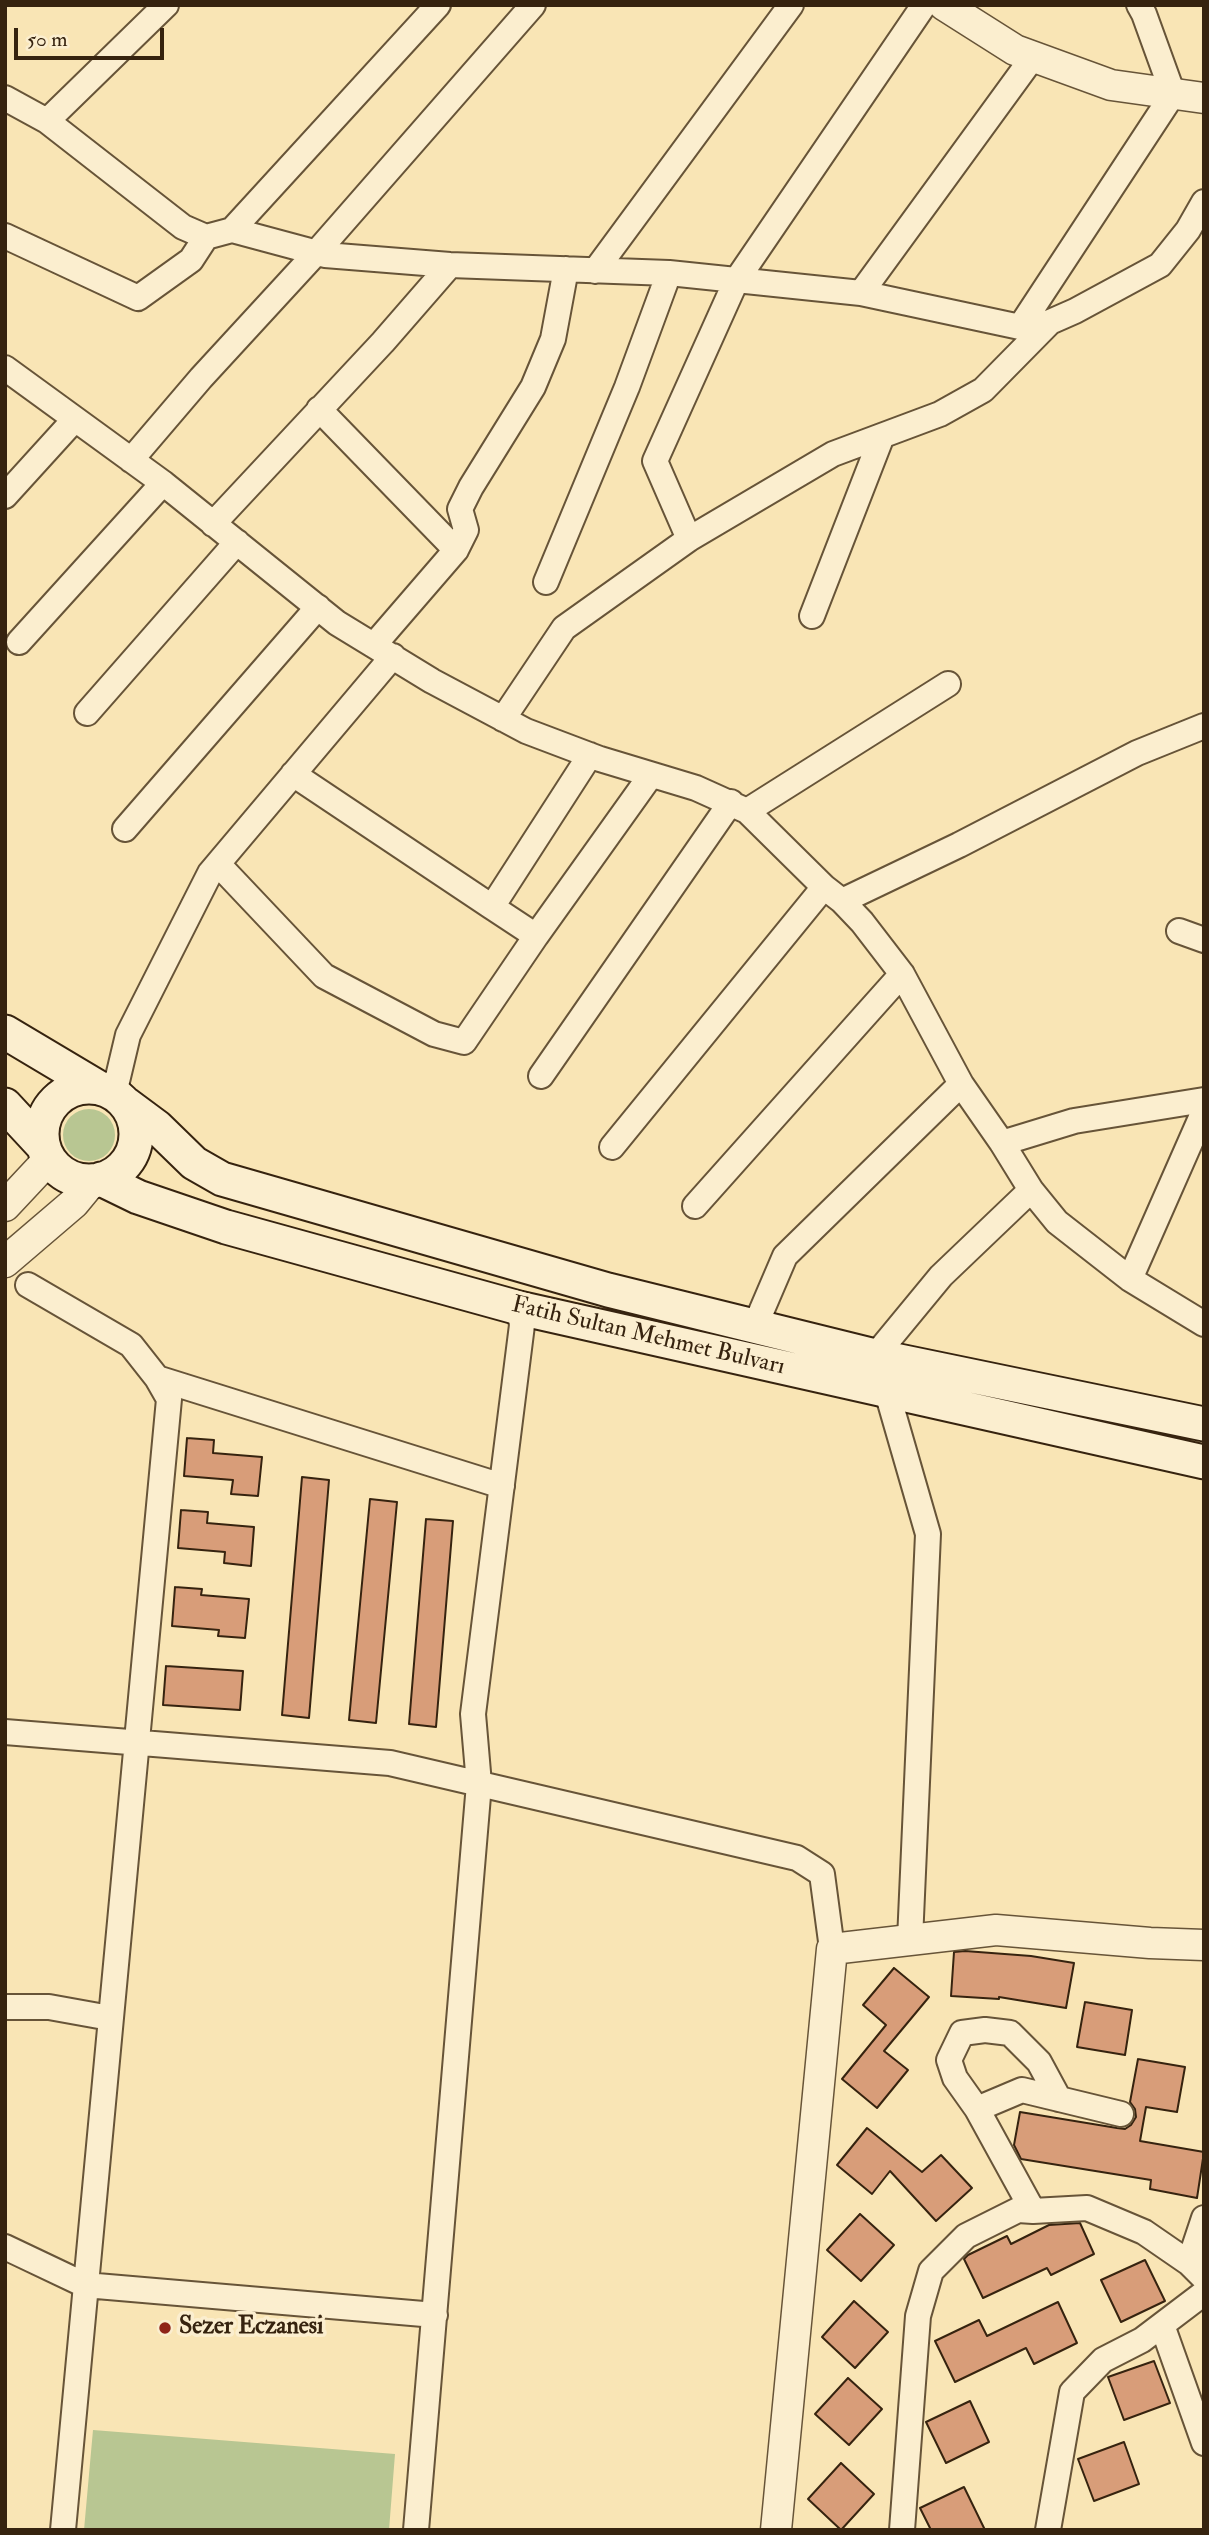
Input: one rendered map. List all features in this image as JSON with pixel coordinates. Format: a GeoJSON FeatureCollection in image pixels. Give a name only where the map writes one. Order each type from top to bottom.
{"type":"FeatureCollection","features":[{"type":"Feature","properties":{"kind":"main road","name":"Fatih Sultan Mehmet Bulvarı"},"geometry":{"type":"LineString","coordinates":[[5,1032],[113,1095],[157,1127],[194,1163],[222,1179],[608,1290],[875,1356],[1204,1424]]}},
{"type":"Feature","properties":{"kind":"main road"},"geometry":{"type":"LineString","coordinates":[[5,1105],[61,1172],[76,1179],[97,1180],[116,1172],[127,1161],[134,1148],[135,1125],[113,1095],[83,1087],[68,1092],[55,1101],[46,1115],[42,1130],[46,1153]]}},
{"type":"Feature","properties":{"kind":"main road","name":"Fatih Sultan Mehmet Bulvarı"},"geometry":{"type":"LineString","coordinates":[[97,1180],[226,1227],[519,1308],[1204,1462]]}},
{"type":"Feature","properties":{"kind":"street"},"geometry":{"type":"LineString","coordinates":[[47,121],[166,5]]}},
{"type":"Feature","properties":{"kind":"street"},"geometry":{"type":"LineString","coordinates":[[232,230],[438,5]]}},
{"type":"Feature","properties":{"kind":"street"},"geometry":{"type":"LineString","coordinates":[[131,460],[533,5]]}},
{"type":"Feature","properties":{"kind":"street"},"geometry":{"type":"LineString","coordinates":[[595,271],[791,5]]}},
{"type":"Feature","properties":{"kind":"street"},"geometry":{"type":"LineString","coordinates":[[689,539],[654,461],[736,281],[925,5]]}},
{"type":"Feature","properties":{"kind":"street"},"geometry":{"type":"LineString","coordinates":[[944,5],[1015,50],[1111,85],[1204,98]]}},
{"type":"Feature","properties":{"kind":"street"},"geometry":{"type":"LineString","coordinates":[[1139,5],[1173,94]]}},
{"type":"Feature","properties":{"kind":"street"},"geometry":{"type":"LineString","coordinates":[[861,293],[1033,57]]}},
{"type":"Feature","properties":{"kind":"street"},"geometry":{"type":"LineString","coordinates":[[1020,327],[1173,94]]}},
{"type":"Feature","properties":{"kind":"street"},"geometry":{"type":"LineString","coordinates":[[5,98],[47,121],[183,227],[206,237],[232,230],[316,253],[450,265],[669,274],[861,293],[1020,327],[1050,322],[1160,265],[1188,230],[1204,202]]}},
{"type":"Feature","properties":{"kind":"street"},"geometry":{"type":"LineString","coordinates":[[5,236],[138,298],[191,260],[206,237]]}},
{"type":"Feature","properties":{"kind":"street"},"geometry":{"type":"LineString","coordinates":[[213,524],[383,342],[450,265]]}},
{"type":"Feature","properties":{"kind":"street"},"geometry":{"type":"LineString","coordinates":[[113,1095],[128,1035],[210,873],[293,774],[456,550],[466,530],[460,509],[533,387],[553,339],[566,269]]}},
{"type":"Feature","properties":{"kind":"street"},"geometry":{"type":"LineString","coordinates":[[546,582],[627,387],[669,274]]}},
{"type":"Feature","properties":{"kind":"street"},"geometry":{"type":"LineString","coordinates":[[503,719],[564,628],[689,539],[833,454],[940,414],[984,390],[1050,322]]}},
{"type":"Feature","properties":{"kind":"street"},"geometry":{"type":"LineString","coordinates":[[5,368],[163,483],[337,623],[383,651],[526,731],[739,806],[862,922],[902,974],[961,1084],[1031,1190],[1057,1222],[1130,1279],[1204,1324]]}},
{"type":"Feature","properties":{"kind":"street"},"geometry":{"type":"LineString","coordinates":[[319,409],[456,550]]}},
{"type":"Feature","properties":{"kind":"street"},"geometry":{"type":"LineString","coordinates":[[5,496],[75,419]]}},
{"type":"Feature","properties":{"kind":"street"},"geometry":{"type":"LineString","coordinates":[[811,616],[882,436]]}},
{"type":"Feature","properties":{"kind":"street"},"geometry":{"type":"LineString","coordinates":[[19,642],[163,483]]}},
{"type":"Feature","properties":{"kind":"street"},"geometry":{"type":"LineString","coordinates":[[87,713],[237,542]]}},
{"type":"Feature","properties":{"kind":"street"},"geometry":{"type":"LineString","coordinates":[[125,829],[318,607]]}},
{"type":"Feature","properties":{"kind":"street"},"geometry":{"type":"LineString","coordinates":[[541,1076],[739,806],[948,684]]}},
{"type":"Feature","properties":{"kind":"street"},"geometry":{"type":"LineString","coordinates":[[612,1147],[833,894],[959,845],[1137,753],[1204,726]]}},
{"type":"Feature","properties":{"kind":"street"},"geometry":{"type":"LineString","coordinates":[[492,907],[590,755]]}},
{"type":"Feature","properties":{"kind":"street"},"geometry":{"type":"LineString","coordinates":[[293,774],[536,936]]}},
{"type":"Feature","properties":{"kind":"street"},"geometry":{"type":"LineString","coordinates":[[218,864],[324,976],[434,1034],[464,1042],[651,775]]}},
{"type":"Feature","properties":{"kind":"street"},"geometry":{"type":"LineString","coordinates":[[1179,931],[1204,940]]}},
{"type":"Feature","properties":{"kind":"street"},"geometry":{"type":"LineString","coordinates":[[695,1206],[902,974]]}},
{"type":"Feature","properties":{"kind":"street"},"geometry":{"type":"LineString","coordinates":[[755,1326],[785,1256],[961,1084]]}},
{"type":"Feature","properties":{"kind":"street"},"geometry":{"type":"LineString","coordinates":[[1002,1143],[1074,1121],[1204,1100]]}},
{"type":"Feature","properties":{"kind":"street"},"geometry":{"type":"LineString","coordinates":[[1130,1279],[1204,1111]]}},
{"type":"Feature","properties":{"kind":"street"},"geometry":{"type":"LineString","coordinates":[[5,1206],[46,1153]]}},
{"type":"Feature","properties":{"kind":"street"},"geometry":{"type":"LineString","coordinates":[[5,1262],[97,1180]]}},
{"type":"Feature","properties":{"kind":"street"},"geometry":{"type":"LineString","coordinates":[[875,1356],[940,1276],[1031,1190]]}},
{"type":"Feature","properties":{"kind":"street"},"geometry":{"type":"LineString","coordinates":[[28,1285],[131,1346],[157,1378],[169,1399],[63,2530]]}},
{"type":"Feature","properties":{"kind":"street"},"geometry":{"type":"LineString","coordinates":[[416,2530],[479,1784],[473,1714],[522,1325],[519,1308]]}},
{"type":"Feature","properties":{"kind":"street"},"geometry":{"type":"LineString","coordinates":[[157,1378],[502,1486]]}},
{"type":"Feature","properties":{"kind":"street"},"geometry":{"type":"LineString","coordinates":[[887,1391],[928,1534],[909,1940]]}},
{"type":"Feature","properties":{"kind":"street"},"geometry":{"type":"LineString","coordinates":[[5,1732],[390,1763],[797,1858],[822,1874],[832,1950],[776,2530]]}},
{"type":"Feature","properties":{"kind":"street"},"geometry":{"type":"LineString","coordinates":[[832,1950],[996,1930],[1204,1945]]}},
{"type":"Feature","properties":{"kind":"street"},"geometry":{"type":"LineString","coordinates":[[5,2007],[49,2007],[110,2018]]}},
{"type":"Feature","properties":{"kind":"street"},"geometry":{"type":"LineString","coordinates":[[1033,2211],[977,2109],[955,2078],[949,2060],[962,2034],[985,2030],[1010,2033],[1040,2062],[1059,2099]]}},
{"type":"Feature","properties":{"kind":"street"},"geometry":{"type":"LineString","coordinates":[[977,2109],[1022,2090],[1121,2114]]}},
{"type":"Feature","properties":{"kind":"street"},"geometry":{"type":"LineString","coordinates":[[902,2530],[918,2316],[931,2271],[966,2236],[1018,2210],[1087,2208],[1144,2232],[1196,2271],[1204,2218]]}},
{"type":"Feature","properties":{"kind":"street"},"geometry":{"type":"LineString","coordinates":[[5,2247],[85,2286],[435,2315]]}},
{"type":"Feature","properties":{"kind":"street"},"geometry":{"type":"LineString","coordinates":[[1048,2530],[1072,2392],[1103,2360],[1143,2340],[1204,2293]]}},
{"type":"Feature","properties":{"kind":"street"},"geometry":{"type":"LineString","coordinates":[[1162,2325],[1204,2443]]}},
{"type":"Feature","properties":{"kind":"green space"},"geometry":{"type":"Polygon","coordinates":[[[89,1109],[108,1116],[115,1135],[108,1154],[89,1161],[70,1154],[63,1135],[70,1116],[89,1109]]]}},
{"type":"Feature","properties":{"kind":"green space"},"geometry":{"type":"Polygon","coordinates":[[[93,2430],[395,2454],[389,2530],[84,2530],[93,2430]]]}},
{"type":"Feature","properties":{"kind":"building"},"geometry":{"type":"Polygon","coordinates":[[[187,1438],[214,1440],[213,1453],[262,1457],[258,1496],[231,1494],[233,1480],[184,1476],[187,1438]]]}},
{"type":"Feature","properties":{"kind":"building"},"geometry":{"type":"Polygon","coordinates":[[[302,1477],[329,1480],[309,1718],[282,1715],[302,1477]]]}},
{"type":"Feature","properties":{"kind":"building"},"geometry":{"type":"Polygon","coordinates":[[[370,1499],[397,1502],[376,1723],[349,1720],[370,1499]]]}},
{"type":"Feature","properties":{"kind":"building"},"geometry":{"type":"Polygon","coordinates":[[[181,1510],[208,1512],[207,1523],[254,1527],[251,1566],[224,1563],[225,1552],[178,1548],[181,1510]]]}},
{"type":"Feature","properties":{"kind":"building"},"geometry":{"type":"Polygon","coordinates":[[[426,1519],[453,1521],[436,1727],[409,1724],[426,1519]]]}},
{"type":"Feature","properties":{"kind":"building"},"geometry":{"type":"Polygon","coordinates":[[[175,1587],[202,1589],[201,1595],[249,1599],[245,1638],[218,1636],[219,1630],[172,1626],[175,1587]]]}},
{"type":"Feature","properties":{"kind":"building"},"geometry":{"type":"Polygon","coordinates":[[[166,1666],[243,1671],[240,1710],[163,1705],[166,1666]]]}},
{"type":"Feature","properties":{"kind":"building"},"geometry":{"type":"Polygon","coordinates":[[[954,1952],[1031,1956],[1074,1963],[1066,2008],[999,1997],[951,1996],[954,1952]]]}},
{"type":"Feature","properties":{"kind":"building"},"geometry":{"type":"Polygon","coordinates":[[[894,1968],[929,1997],[884,2051],[908,2070],[877,2108],[842,2079],[886,2025],[863,2005],[894,1968]]]}},
{"type":"Feature","properties":{"kind":"building"},"geometry":{"type":"Polygon","coordinates":[[[1085,2002],[1132,2010],[1125,2055],[1077,2047],[1085,2002]]]}},
{"type":"Feature","properties":{"kind":"building"},"geometry":{"type":"Polygon","coordinates":[[[1138,2059],[1185,2067],[1177,2112],[1146,2107],[1140,2141],[1204,2152],[1197,2198],[1150,2189],[1151,2180],[1021,2159],[1014,2145],[1020,2112],[1125,2129],[1131,2125],[1136,2117],[1130,2102],[1138,2059]]]}},
{"type":"Feature","properties":{"kind":"building"},"geometry":{"type":"Polygon","coordinates":[[[867,2128],[922,2172],[941,2155],[972,2188],[936,2221],[890,2171],[872,2194],[837,2165],[867,2128]]]}},
{"type":"Feature","properties":{"kind":"building"},"geometry":{"type":"Polygon","coordinates":[[[860,2214],[894,2245],[861,2281],[827,2250],[860,2214]]]}},
{"type":"Feature","properties":{"kind":"building"},"geometry":{"type":"Polygon","coordinates":[[[1080,2223],[1094,2254],[1051,2275],[1047,2268],[983,2298],[964,2259],[968,2255],[1007,2236],[1011,2244],[1049,2225],[1080,2223]]]}},
{"type":"Feature","properties":{"kind":"building"},"geometry":{"type":"Polygon","coordinates":[[[1145,2260],[1165,2301],[1121,2322],[1101,2280],[1145,2260]]]}},
{"type":"Feature","properties":{"kind":"building"},"geometry":{"type":"Polygon","coordinates":[[[854,2301],[888,2332],[855,2368],[822,2337],[854,2301]]]}},
{"type":"Feature","properties":{"kind":"building"},"geometry":{"type":"Polygon","coordinates":[[[1058,2302],[1077,2343],[1034,2364],[1026,2348],[955,2382],[935,2341],[979,2320],[987,2336],[1058,2302]]]}},
{"type":"Feature","properties":{"kind":"building"},"geometry":{"type":"Polygon","coordinates":[[[1154,2361],[1170,2403],[1124,2420],[1108,2377],[1154,2361]]]}},
{"type":"Feature","properties":{"kind":"building"},"geometry":{"type":"Polygon","coordinates":[[[848,2378],[882,2409],[849,2445],[815,2414],[848,2378]]]}},
{"type":"Feature","properties":{"kind":"building"},"geometry":{"type":"Polygon","coordinates":[[[970,2401],[989,2442],[946,2463],[926,2422],[970,2401]]]}},
{"type":"Feature","properties":{"kind":"building"},"geometry":{"type":"Polygon","coordinates":[[[1124,2442],[1139,2484],[1094,2501],[1078,2459],[1124,2442]]]}},
{"type":"Feature","properties":{"kind":"building"},"geometry":{"type":"Polygon","coordinates":[[[841,2463],[874,2494],[841,2530],[808,2499],[841,2463]]]}},
{"type":"Feature","properties":{"kind":"building"},"geometry":{"type":"Polygon","coordinates":[[[964,2487],[985,2530],[931,2530],[920,2508],[964,2487]]]}},
{"type":"Feature","properties":{"kind":"place","name":"Sezer Eczanesi"},"geometry":{"type":"Point","coordinates":[165,2328]}}]}
